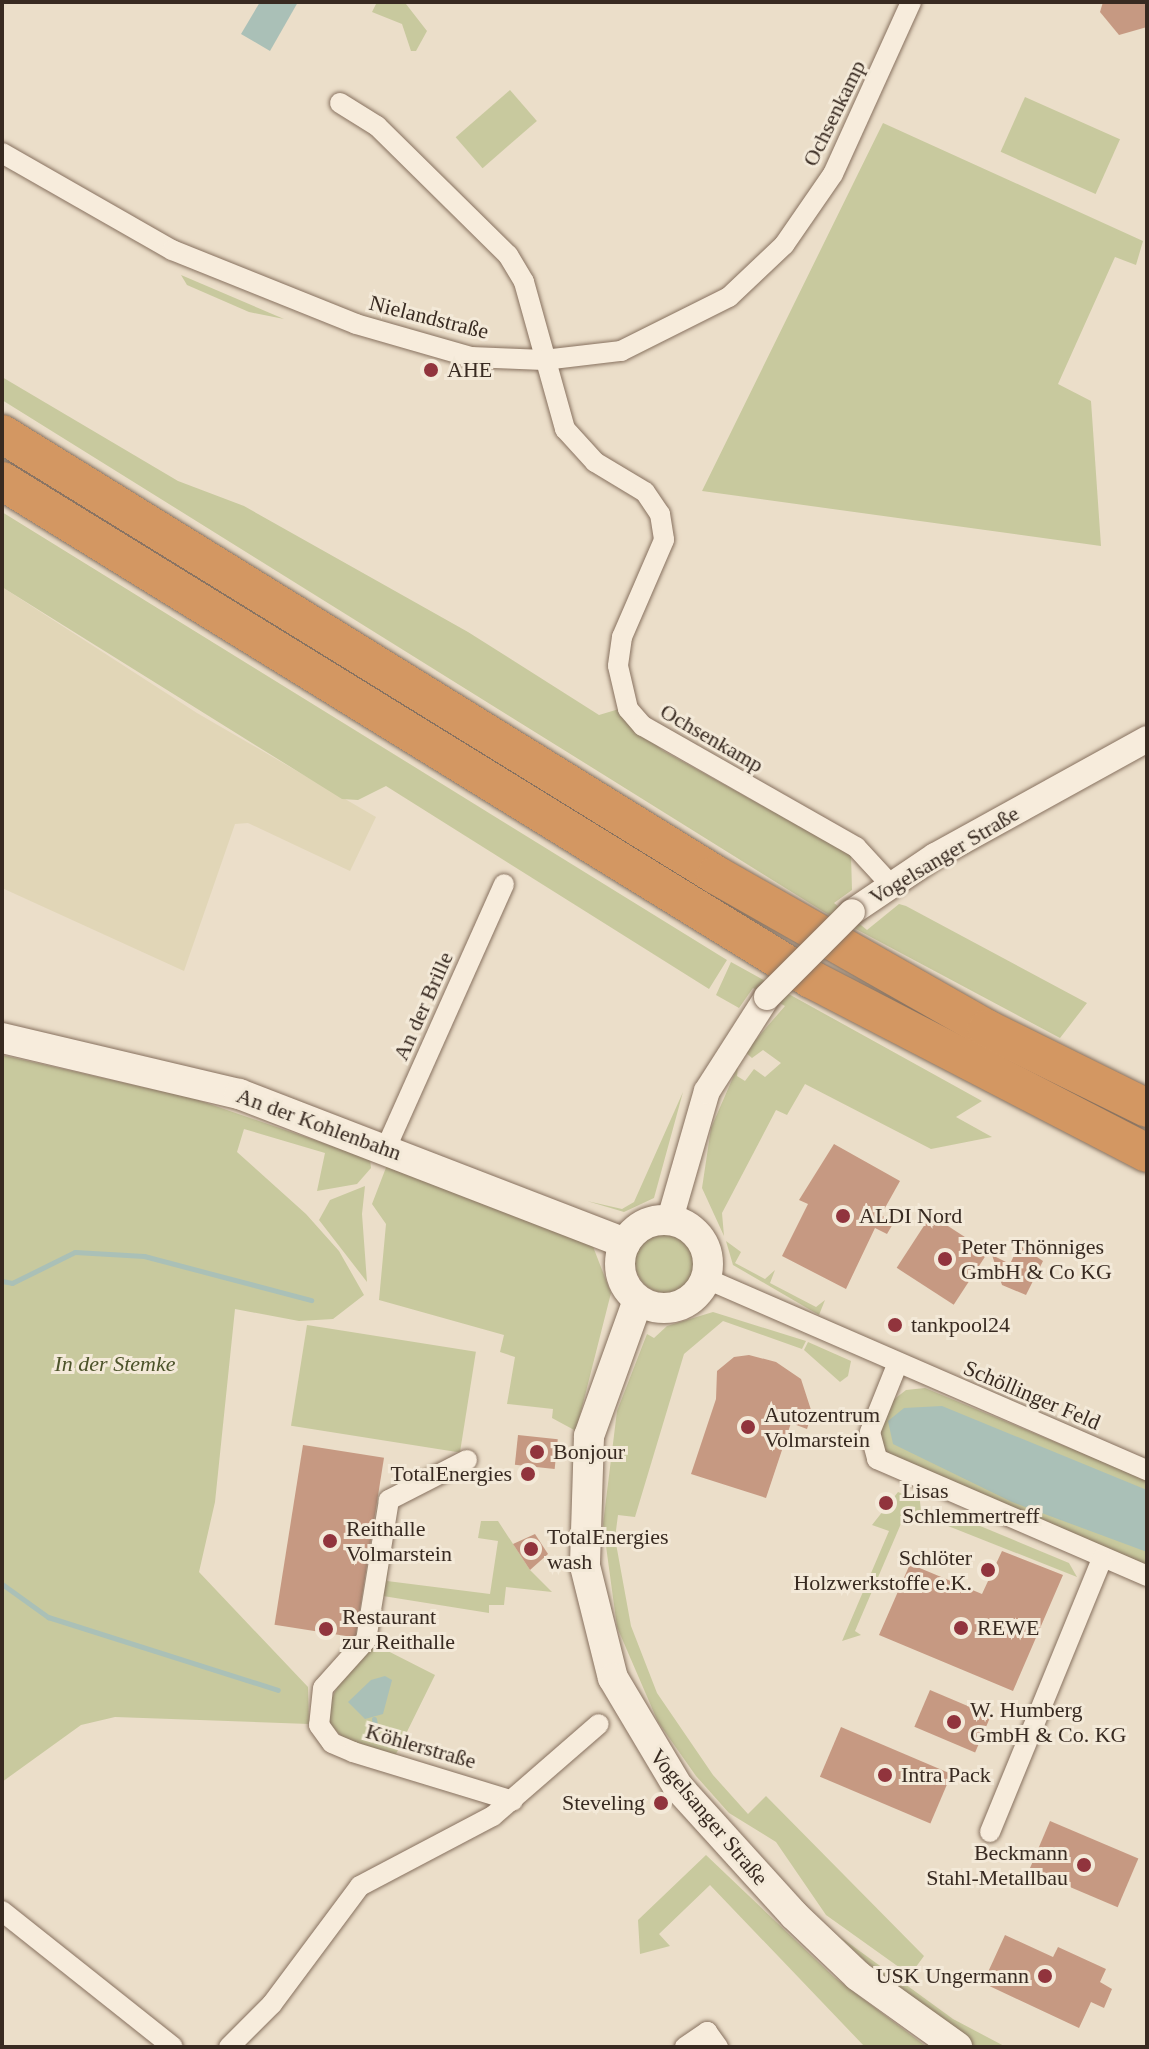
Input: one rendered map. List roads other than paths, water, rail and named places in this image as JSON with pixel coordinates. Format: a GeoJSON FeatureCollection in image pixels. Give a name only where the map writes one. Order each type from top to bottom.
{"type":"FeatureCollection","features":[{"type":"Feature","properties":{"kind":"highway"},"geometry":{"type":"LineString","coordinates":[[2,434],[716,875],[987,1029],[1147,1108]]}},
{"type":"Feature","properties":{"kind":"highway"},"geometry":{"type":"LineString","coordinates":[[2,481],[799,972],[1147,1153]]}},
{"type":"Feature","properties":{"kind":"main road","name":"An der Kohlenbahn"},"geometry":{"type":"LineString","coordinates":[[2,1038],[239,1094],[386,1148],[625,1243]]}},
{"type":"Feature","properties":{"kind":"main road"},"geometry":{"type":"LineString","coordinates":[[670,1219],[701,1238],[709,1258],[707,1279],[692,1299],[647,1304],[620,1270],[625,1243],[641,1226],[670,1219]]}},
{"type":"Feature","properties":{"kind":"main road","name":"Vogelsanger Straße"},"geometry":{"type":"LineString","coordinates":[[647,1304],[598,1401],[590,1464],[585,1521],[592,1611],[613,1678],[641,1733],[678,1787],[794,1915],[869,1985],[957,2047]]}},
{"type":"Feature","properties":{"kind":"street","name":"Ochsenkamp"},"geometry":{"type":"LineString","coordinates":[[890,884],[856,847],[643,726],[628,709],[618,666],[622,637],[660,551],[664,526],[645,492],[595,462],[573,440],[560,419],[544,360],[639,345],[729,297],[770,261],[833,174],[911,2]]}},
{"type":"Feature","properties":{"kind":"street"},"geometry":{"type":"LineString","coordinates":[[340,103],[377,126],[508,255],[524,282],[544,360]]}},
{"type":"Feature","properties":{"kind":"street","name":"Nielandstraße"},"geometry":{"type":"LineString","coordinates":[[2,153],[143,235],[269,294],[471,357],[544,360]]}},
{"type":"Feature","properties":{"kind":"street","name":"Vogelsanger Straße"},"geometry":{"type":"LineString","coordinates":[[670,1219],[707,1091],[767,997],[852,912],[890,884],[1147,739]]}},
{"type":"Feature","properties":{"kind":"street","name":"An der Brille"},"geometry":{"type":"LineString","coordinates":[[386,1148],[504,884]]}},
{"type":"Feature","properties":{"kind":"street","name":"Schöllinger Feld"},"geometry":{"type":"LineString","coordinates":[[707,1279],[897,1365],[1147,1470]]}},
{"type":"Feature","properties":{"kind":"street"},"geometry":{"type":"LineString","coordinates":[[897,1365],[870,1432],[877,1459],[1147,1576]]}},
{"type":"Feature","properties":{"kind":"street","name":"Köhlerstraße"},"geometry":{"type":"LineString","coordinates":[[467,1460],[389,1500],[366,1640],[323,1688],[319,1725],[332,1743],[353,1752],[513,1801]]}},
{"type":"Feature","properties":{"kind":"street"},"geometry":{"type":"LineString","coordinates":[[990,1832],[1102,1559]]}},
{"type":"Feature","properties":{"kind":"street"},"geometry":{"type":"LineString","coordinates":[[229,2047],[272,2004],[360,1886],[513,1801],[599,1724]]}},
{"type":"Feature","properties":{"kind":"street"},"geometry":{"type":"LineString","coordinates":[[2,1911],[173,2047]]}},
{"type":"Feature","properties":{"kind":"street"},"geometry":{"type":"LineString","coordinates":[[685,2047],[707,2032],[718,2047]]}},
{"type":"Feature","properties":{"kind":"waterway"},"geometry":{"type":"LineString","coordinates":[[2,1281],[12,1283],[75,1252],[144,1256],[311,1300]]}},
{"type":"Feature","properties":{"kind":"waterway"},"geometry":{"type":"LineString","coordinates":[[2,1584],[48,1617],[278,1690]]}},
{"type":"Feature","properties":{"kind":"waterway"},"geometry":{"type":"LineString","coordinates":[[374,1719],[375,1724]]}},
{"type":"Feature","properties":{"kind":"place","name":"AHE"},"geometry":{"type":"Point","coordinates":[431,370]}},
{"type":"Feature","properties":{"kind":"place","name":"ALDI Nord"},"geometry":{"type":"Point","coordinates":[843,1216]}},
{"type":"Feature","properties":{"kind":"place","name":"Peter Thönniges GmbH & Co KG"},"geometry":{"type":"Point","coordinates":[945,1259]}},
{"type":"Feature","properties":{"kind":"place","name":"tankpool24"},"geometry":{"type":"Point","coordinates":[895,1325]}},
{"type":"Feature","properties":{"kind":"place","name":"Autozentrum Volmarstein"},"geometry":{"type":"Point","coordinates":[748,1427]}},
{"type":"Feature","properties":{"kind":"place","name":"Bonjour"},"geometry":{"type":"Point","coordinates":[537,1452]}},
{"type":"Feature","properties":{"kind":"place","name":"TotalEnergies"},"geometry":{"type":"Point","coordinates":[528,1474]}},
{"type":"Feature","properties":{"kind":"place","name":"Lisas Schlemmertreff"},"geometry":{"type":"Point","coordinates":[886,1503]}},
{"type":"Feature","properties":{"kind":"place","name":"Reithalle Volmarstein"},"geometry":{"type":"Point","coordinates":[330,1541]}},
{"type":"Feature","properties":{"kind":"place","name":"TotalEnergies wash"},"geometry":{"type":"Point","coordinates":[531,1549]}},
{"type":"Feature","properties":{"kind":"place","name":"Schlöter Holzwerkstoffe e.K."},"geometry":{"type":"Point","coordinates":[988,1570]}},
{"type":"Feature","properties":{"kind":"place","name":"REWE"},"geometry":{"type":"Point","coordinates":[961,1628]}},
{"type":"Feature","properties":{"kind":"place","name":"Restaurant zur Reithalle"},"geometry":{"type":"Point","coordinates":[326,1629]}},
{"type":"Feature","properties":{"kind":"place","name":"W. Humberg GmbH & Co. KG"},"geometry":{"type":"Point","coordinates":[954,1722]}},
{"type":"Feature","properties":{"kind":"place","name":"Intra Pack"},"geometry":{"type":"Point","coordinates":[885,1775]}},
{"type":"Feature","properties":{"kind":"place","name":"Steveling"},"geometry":{"type":"Point","coordinates":[661,1803]}},
{"type":"Feature","properties":{"kind":"place","name":"Beckmann Stahl-Metallbau"},"geometry":{"type":"Point","coordinates":[1084,1865]}},
{"type":"Feature","properties":{"kind":"place","name":"USK Ungermann"},"geometry":{"type":"Point","coordinates":[1045,1976]}},
{"type":"Feature","properties":{"kind":"park label","name":"In der Stemke"},"geometry":{"type":"Point","coordinates":[115,1364]}}]}
